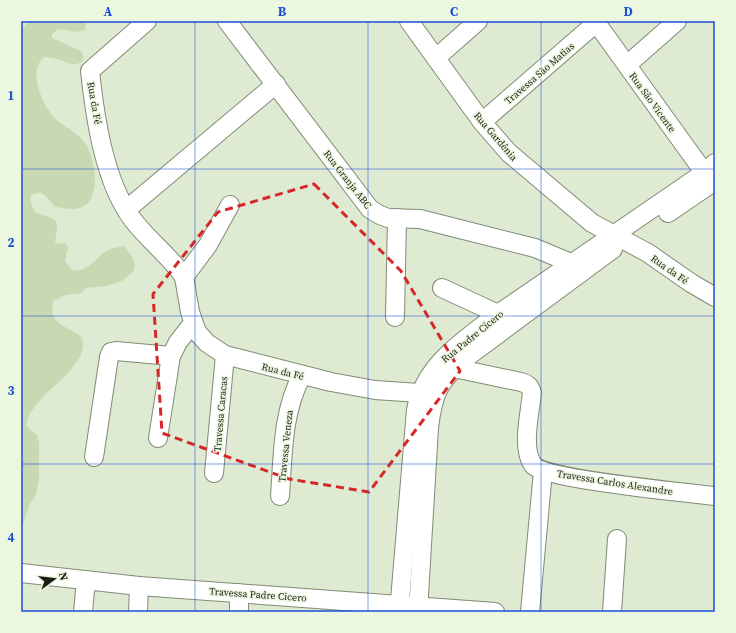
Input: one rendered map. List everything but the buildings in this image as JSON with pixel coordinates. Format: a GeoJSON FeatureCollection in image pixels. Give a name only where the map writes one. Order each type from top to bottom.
{"type":"FeatureCollection","features":[{"type":"Feature","properties":{"kind":"street","name":"Rua da Fé"},"geometry":{"type":"LineString","coordinates":[[147,21],[90,70],[105,155],[114,186],[133,221],[176,265],[184,277],[193,322],[197,332],[206,342],[225,355],[331,382],[375,390],[426,396]]}},
{"type":"Feature","properties":{"kind":"street","name":"Rua Granja ABC"},"geometry":{"type":"LineString","coordinates":[[227,21],[370,209],[380,215],[426,220],[535,248],[571,263]]}},
{"type":"Feature","properties":{"kind":"street","name":"Rua Gardênia"},"geometry":{"type":"LineString","coordinates":[[409,21],[482,122],[508,153],[592,223],[620,237]]}},
{"type":"Feature","properties":{"kind":"street"},"geometry":{"type":"LineString","coordinates":[[436,58],[478,21]]}},
{"type":"Feature","properties":{"kind":"street"},"geometry":{"type":"LineString","coordinates":[[627,65],[677,21]]}},
{"type":"Feature","properties":{"kind":"street","name":"Rua São Vicente"},"geometry":{"type":"LineString","coordinates":[[595,22],[712,177]]}},
{"type":"Feature","properties":{"kind":"street","name":"Travessa São Matias"},"geometry":{"type":"LineString","coordinates":[[482,122],[595,22]]}},
{"type":"Feature","properties":{"kind":"street"},"geometry":{"type":"LineString","coordinates":[[126,210],[276,84]]}},
{"type":"Feature","properties":{"kind":"street","name":"Rua Padre Cícero"},"geometry":{"type":"LineString","coordinates":[[400,608],[426,396],[433,369],[444,358],[498,314],[571,263],[620,237],[712,177]]}},
{"type":"Feature","properties":{"kind":"street"},"geometry":{"type":"LineString","coordinates":[[184,277],[208,245],[230,205]]}},
{"type":"Feature","properties":{"kind":"street"},"geometry":{"type":"LineString","coordinates":[[396,317],[397,218]]}},
{"type":"Feature","properties":{"kind":"street","name":"Rua da Fé"},"geometry":{"type":"LineString","coordinates":[[620,237],[715,297]]}},
{"type":"Feature","properties":{"kind":"street","name":"Rua Padre Cícero"},"geometry":{"type":"LineString","coordinates":[[426,396],[443,381],[454,368],[620,237]]}},
{"type":"Feature","properties":{"kind":"street"},"geometry":{"type":"LineString","coordinates":[[442,288],[498,314]]}},
{"type":"Feature","properties":{"kind":"street"},"geometry":{"type":"LineString","coordinates":[[158,438],[171,356],[178,342],[193,322]]}},
{"type":"Feature","properties":{"kind":"street"},"geometry":{"type":"LineString","coordinates":[[94,457],[110,354],[116,351],[171,356]]}},
{"type":"Feature","properties":{"kind":"street","name":"Travessa Caracas"},"geometry":{"type":"LineString","coordinates":[[214,472],[225,355]]}},
{"type":"Feature","properties":{"kind":"street","name":"Travessa Carlos Alexandre"},"geometry":{"type":"LineString","coordinates":[[454,368],[521,382],[527,384],[531,388],[532,393],[526,444],[528,456],[534,466],[543,471],[588,480],[715,496]]}},
{"type":"Feature","properties":{"kind":"street","name":"Travessa Veneza"},"geometry":{"type":"LineString","coordinates":[[280,496],[287,414],[295,388],[302,375]]}},
{"type":"Feature","properties":{"kind":"street","name":"Rua Padre Cícero"},"geometry":{"type":"LineString","coordinates":[[418,609],[429,428],[426,396]]}},
{"type":"Feature","properties":{"kind":"street"},"geometry":{"type":"LineString","coordinates":[[530,612],[543,471]]}},
{"type":"Feature","properties":{"kind":"street"},"geometry":{"type":"LineString","coordinates":[[612,612],[617,539]]}},
{"type":"Feature","properties":{"kind":"street","name":"Travessa Padre Cicero"},"geometry":{"type":"LineString","coordinates":[[21,573],[139,586],[239,593],[400,608],[495,612]]}},
{"type":"Feature","properties":{"kind":"street"},"geometry":{"type":"LineString","coordinates":[[83,612],[86,580]]}},
{"type":"Feature","properties":{"kind":"street"},"geometry":{"type":"LineString","coordinates":[[138,612],[139,586]]}},
{"type":"Feature","properties":{"kind":"street"},"geometry":{"type":"LineString","coordinates":[[238,612],[239,593]]}},
{"type":"Feature","properties":{"kind":"highlighted area"},"geometry":{"type":"Polygon","coordinates":[[[314,184],[401,271],[460,371],[369,492],[289,479],[162,433],[153,294],[218,212],[314,184]]]}},
{"type":"Feature","properties":{"kind":"green space"},"geometry":{"type":"Polygon","coordinates":[[[29,21],[86,21],[85,30],[78,32],[58,29],[52,34],[52,38],[81,51],[84,57],[82,61],[72,64],[58,59],[44,57],[39,63],[37,77],[40,94],[52,115],[55,119],[78,136],[86,145],[92,159],[95,178],[92,196],[88,203],[82,207],[72,209],[55,207],[47,197],[41,193],[34,194],[30,197],[32,206],[36,213],[56,221],[57,228],[55,242],[58,244],[66,243],[68,247],[65,261],[72,270],[83,269],[108,250],[124,246],[133,258],[135,265],[133,272],[122,281],[106,286],[86,288],[81,293],[66,295],[53,301],[52,311],[55,318],[59,323],[77,334],[83,343],[81,354],[75,364],[67,374],[36,404],[29,415],[26,426],[37,435],[39,442],[39,478],[36,494],[29,506],[21,530],[21,30],[29,21]]]}}]}
